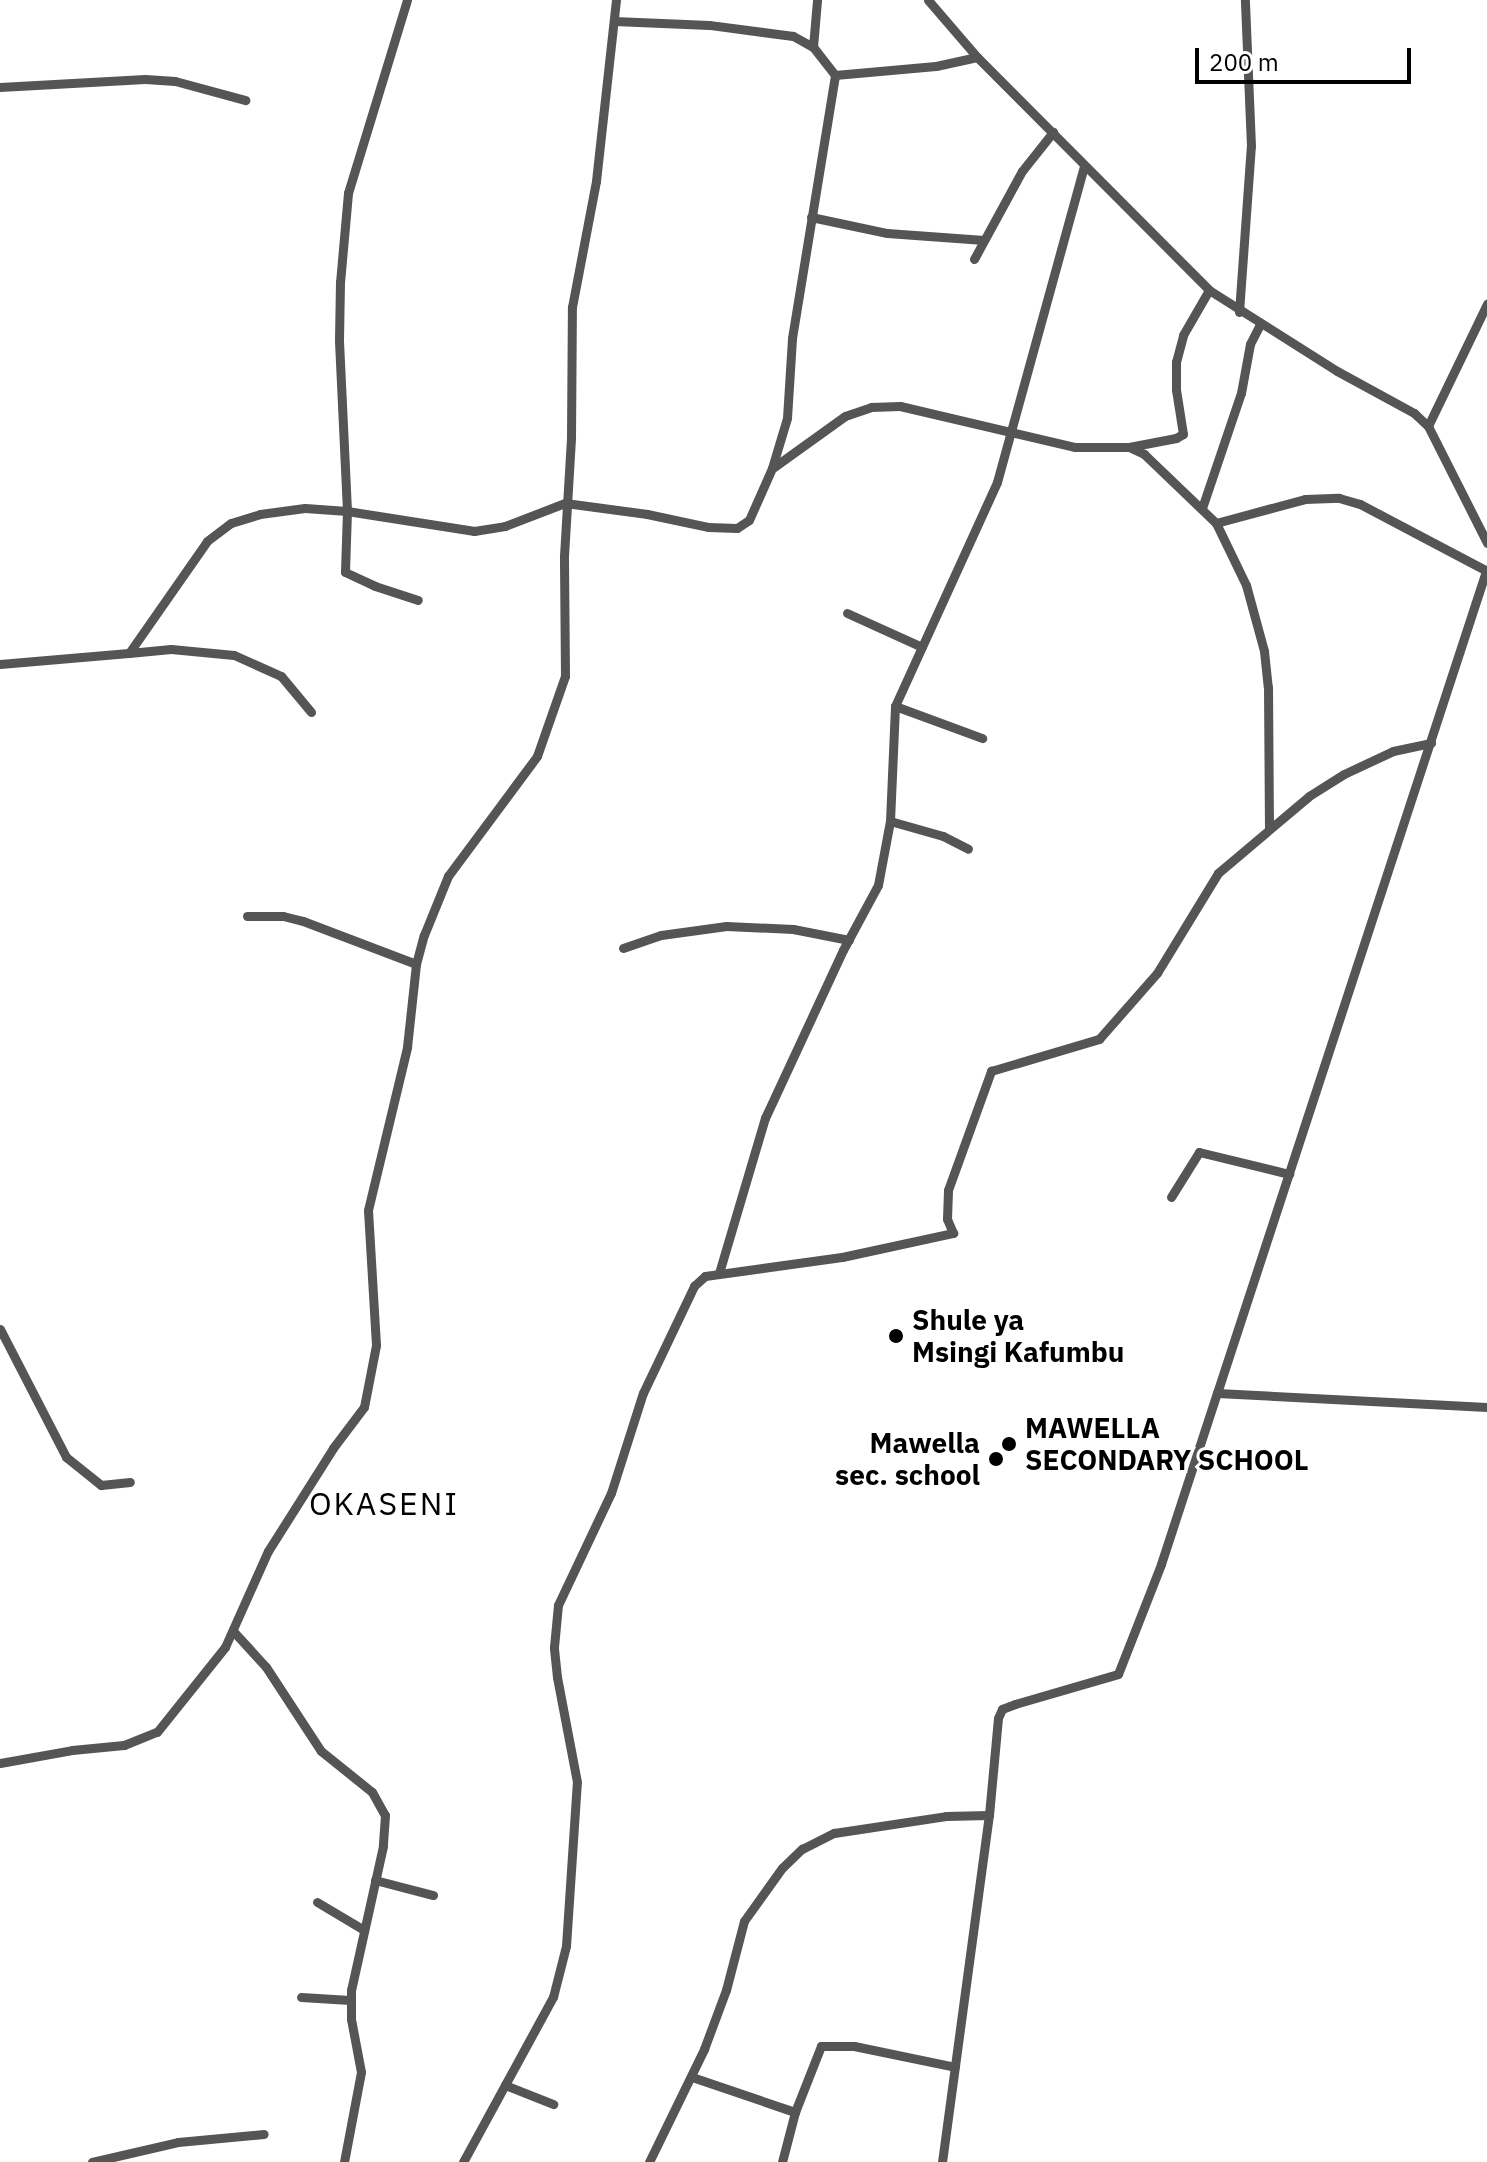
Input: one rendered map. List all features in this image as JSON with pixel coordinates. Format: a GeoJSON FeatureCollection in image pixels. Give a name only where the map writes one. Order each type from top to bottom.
{"type":"FeatureCollection","features":[{"type":"Feature","properties":{"kind":"street"},"geometry":{"type":"LineString","coordinates":[[407,0],[381,94],[357,158],[344,224],[339,341],[347,511],[345,572],[418,600]]}},
{"type":"Feature","properties":{"kind":"street"},"geometry":{"type":"LineString","coordinates":[[0,1763],[141,1741],[157,1732],[191,1692],[234,1632],[268,1551],[333,1448],[360,1414],[367,1397],[375,1357],[376,1327],[367,1247],[368,1210],[407,1047],[416,964],[448,876],[526,776],[562,690],[566,657],[565,503],[571,438],[572,307],[596,181],[616,0]]}},
{"type":"Feature","properties":{"kind":"street"},"geometry":{"type":"LineString","coordinates":[[813,47],[817,0]]}},
{"type":"Feature","properties":{"kind":"street"},"geometry":{"type":"LineString","coordinates":[[928,0],[977,57],[1209,290],[1239,312],[1414,413],[1428,426],[1487,543]]}},
{"type":"Feature","properties":{"kind":"street"},"geometry":{"type":"LineString","coordinates":[[1239,312],[1251,146],[1245,0]]}},
{"type":"Feature","properties":{"kind":"street"},"geometry":{"type":"LineString","coordinates":[[129,653],[188,563],[207,541],[231,523],[284,509],[347,511],[474,531],[505,526],[565,503],[647,514],[708,527],[737,528],[749,520],[772,468],[791,395],[792,338],[835,75],[813,47],[793,36],[765,30],[614,21]]}},
{"type":"Feature","properties":{"kind":"street"},"geometry":{"type":"LineString","coordinates":[[835,75],[936,66],[977,57]]}},
{"type":"Feature","properties":{"kind":"street"},"geometry":{"type":"LineString","coordinates":[[0,87],[145,79],[175,81],[245,100]]}},
{"type":"Feature","properties":{"kind":"street"},"geometry":{"type":"LineString","coordinates":[[974,259],[1022,171],[1053,132]]}},
{"type":"Feature","properties":{"kind":"street"},"geometry":{"type":"LineString","coordinates":[[719,1273],[765,1118],[849,940],[874,900],[890,821],[895,706],[984,514],[1011,430],[1084,166]]}},
{"type":"Feature","properties":{"kind":"street"},"geometry":{"type":"LineString","coordinates":[[811,217],[887,233],[984,240]]}},
{"type":"Feature","properties":{"kind":"street"},"geometry":{"type":"LineString","coordinates":[[772,468],[824,427],[857,410],[871,407],[900,406],[1075,447],[1129,447],[1176,438],[1183,434],[1176,390],[1176,362],[1183,335],[1209,290]]}},
{"type":"Feature","properties":{"kind":"street"},"geometry":{"type":"LineString","coordinates":[[1428,426],[1483,322],[1487,304]]}},
{"type":"Feature","properties":{"kind":"street"},"geometry":{"type":"LineString","coordinates":[[1202,508],[1241,393],[1250,344],[1260,324]]}},
{"type":"Feature","properties":{"kind":"street"},"geometry":{"type":"LineString","coordinates":[[1129,447],[1159,465],[1216,523],[1246,585],[1264,651],[1271,731],[1269,827]]}},
{"type":"Feature","properties":{"kind":"street"},"geometry":{"type":"LineString","coordinates":[[942,2162],[1002,1709],[1118,1674],[1161,1564],[1487,571],[1360,504],[1339,498],[1305,499],[1216,523]]}},
{"type":"Feature","properties":{"kind":"street"},"geometry":{"type":"LineString","coordinates":[[847,613],[922,647]]}},
{"type":"Feature","properties":{"kind":"street"},"geometry":{"type":"LineString","coordinates":[[0,664],[171,649],[234,655],[281,676],[311,712]]}},
{"type":"Feature","properties":{"kind":"street"},"geometry":{"type":"LineString","coordinates":[[895,706],[982,738]]}},
{"type":"Feature","properties":{"kind":"street"},"geometry":{"type":"LineString","coordinates":[[463,2162],[553,1997],[566,1946],[577,1782],[557,1677],[554,1636],[558,1605],[611,1493],[643,1393],[694,1286],[705,1276],[719,1273],[842,1257],[953,1233],[947,1219],[948,1190],[991,1071],[1099,1039],[1157,973],[1218,873],[1269,827],[1344,774],[1393,751],[1431,743]]}},
{"type":"Feature","properties":{"kind":"street"},"geometry":{"type":"LineString","coordinates":[[890,821],[943,836],[968,849]]}},
{"type":"Feature","properties":{"kind":"street"},"geometry":{"type":"LineString","coordinates":[[247,916],[283,916],[303,921],[416,964]]}},
{"type":"Feature","properties":{"kind":"street"},"geometry":{"type":"LineString","coordinates":[[623,948],[661,935],[726,926],[793,929],[849,940]]}},
{"type":"Feature","properties":{"kind":"street"},"geometry":{"type":"LineString","coordinates":[[1171,1197],[1199,1152],[1289,1174]]}},
{"type":"Feature","properties":{"kind":"street"},"geometry":{"type":"LineString","coordinates":[[0,1329],[66,1457],[101,1485],[130,1482]]}},
{"type":"Feature","properties":{"kind":"street"},"geometry":{"type":"LineString","coordinates":[[1217,1393],[1487,1407]]}},
{"type":"Feature","properties":{"kind":"street"},"geometry":{"type":"LineString","coordinates":[[234,1632],[266,1667],[321,1751],[379,1799],[385,1823],[350,2000],[361,2072],[344,2162]]}},
{"type":"Feature","properties":{"kind":"street"},"geometry":{"type":"LineString","coordinates":[[649,2162],[692,2077],[726,1990],[744,1921],[782,1868],[802,1849],[834,1833],[946,1816],[989,1815]]}},
{"type":"Feature","properties":{"kind":"street"},"geometry":{"type":"LineString","coordinates":[[375,1880],[433,1895]]}},
{"type":"Feature","properties":{"kind":"street"},"geometry":{"type":"LineString","coordinates":[[317,1902],[364,1930]]}},
{"type":"Feature","properties":{"kind":"street"},"geometry":{"type":"LineString","coordinates":[[301,1997],[350,2000]]}},
{"type":"Feature","properties":{"kind":"street"},"geometry":{"type":"LineString","coordinates":[[782,2162],[795,2112],[821,2046],[854,2046],[955,2067]]}},
{"type":"Feature","properties":{"kind":"street"},"geometry":{"type":"LineString","coordinates":[[692,2077],[795,2112]]}},
{"type":"Feature","properties":{"kind":"street"},"geometry":{"type":"LineString","coordinates":[[505,2085],[553,2104]]}},
{"type":"Feature","properties":{"kind":"street"},"geometry":{"type":"LineString","coordinates":[[92,2162],[178,2142],[264,2134]]}},
{"type":"Feature","properties":{"kind":"place","name":"Shule ya Msingi Kafumbu"},"geometry":{"type":"Point","coordinates":[896,1336]}},
{"type":"Feature","properties":{"kind":"place","name":"MAWELLA SECONDARY SCHOOL"},"geometry":{"type":"Point","coordinates":[1009,1444]}},
{"type":"Feature","properties":{"kind":"place","name":"Mawella sec. school"},"geometry":{"type":"Point","coordinates":[996,1459]}},
{"type":"Feature","properties":{"kind":"district","name":"OKASENI"},"geometry":{"type":"Point","coordinates":[384,1503]}}]}
